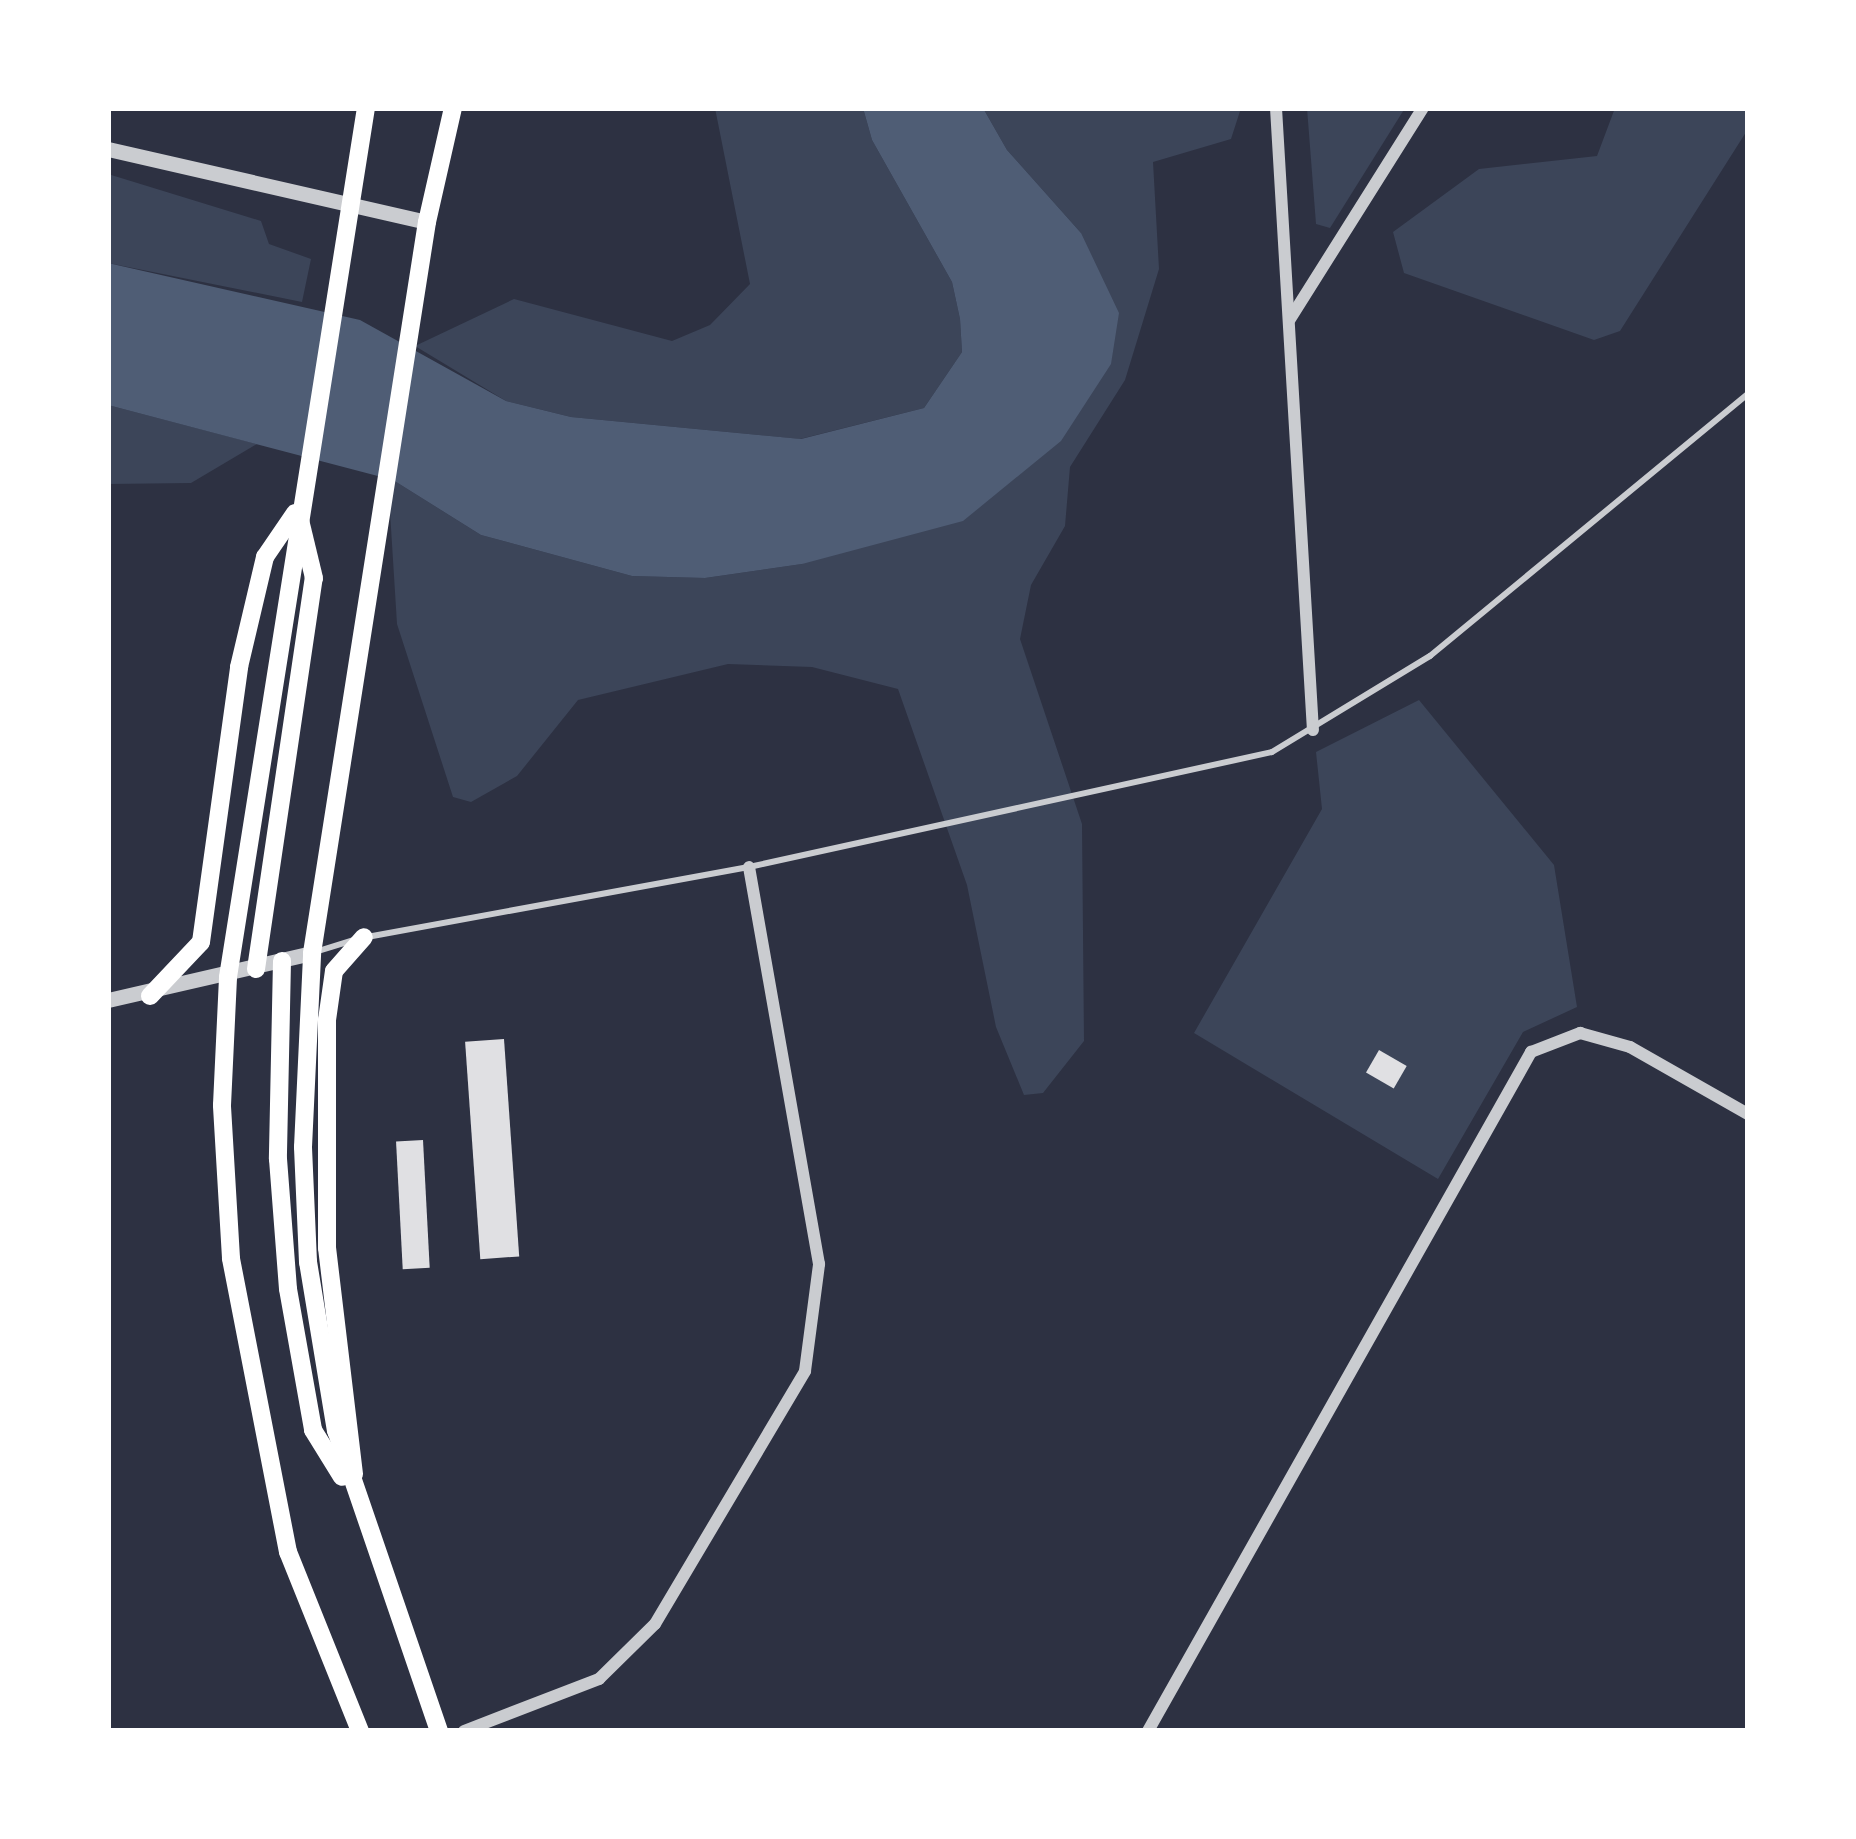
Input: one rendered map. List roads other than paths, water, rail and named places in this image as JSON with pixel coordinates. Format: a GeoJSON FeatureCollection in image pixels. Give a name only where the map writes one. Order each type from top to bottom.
{"type":"FeatureCollection","features":[{"type":"Feature","properties":{"kind":"main road"},"geometry":{"type":"LineString","coordinates":[[360,1731],[289,1552],[256,1404],[230,1236],[222,1106],[229,977],[298,509],[366,108]]}},
{"type":"Feature","properties":{"kind":"main road"},"geometry":{"type":"LineString","coordinates":[[439,1731],[355,1497],[308,1262],[303,1148],[312,953],[427,223],[453,108]]}},
{"type":"Feature","properties":{"kind":"main road"},"geometry":{"type":"LineString","coordinates":[[256,969],[314,578],[298,509]]}},
{"type":"Feature","properties":{"kind":"main road"},"geometry":{"type":"LineString","coordinates":[[150,996],[201,942],[239,667],[265,556],[298,509]]}},
{"type":"Feature","properties":{"kind":"main road"},"geometry":{"type":"LineString","coordinates":[[355,1497],[354,1432],[327,1248],[327,1020],[334,971],[364,937]]}},
{"type":"Feature","properties":{"kind":"main road"},"geometry":{"type":"LineString","coordinates":[[282,961],[278,1159],[288,1289],[313,1430],[355,1497]]}},
{"type":"Feature","properties":{"kind":"street"},"geometry":{"type":"LineString","coordinates":[[1276,108],[1313,730]]}},
{"type":"Feature","properties":{"kind":"street"},"geometry":{"type":"LineString","coordinates":[[1290,320],[1423,108]]}},
{"type":"Feature","properties":{"kind":"street"},"geometry":{"type":"LineString","coordinates":[[108,149],[427,223]]}},
{"type":"Feature","properties":{"kind":"street"},"geometry":{"type":"LineString","coordinates":[[464,1731],[599,1678],[656,1624],[805,1371],[819,1264],[749,867]]}},
{"type":"Feature","properties":{"kind":"street"},"geometry":{"type":"LineString","coordinates":[[108,1000],[150,996],[312,953]]}},
{"type":"Feature","properties":{"kind":"street"},"geometry":{"type":"LineString","coordinates":[[1148,1731],[1532,1052],[1580,1033],[1630,1047],[1748,1114]]}},
{"type":"Feature","properties":{"kind":"lane"},"geometry":{"type":"LineString","coordinates":[[312,953],[364,937],[749,867],[1175,779],[1272,752],[1430,656],[1748,394]]}}]}
